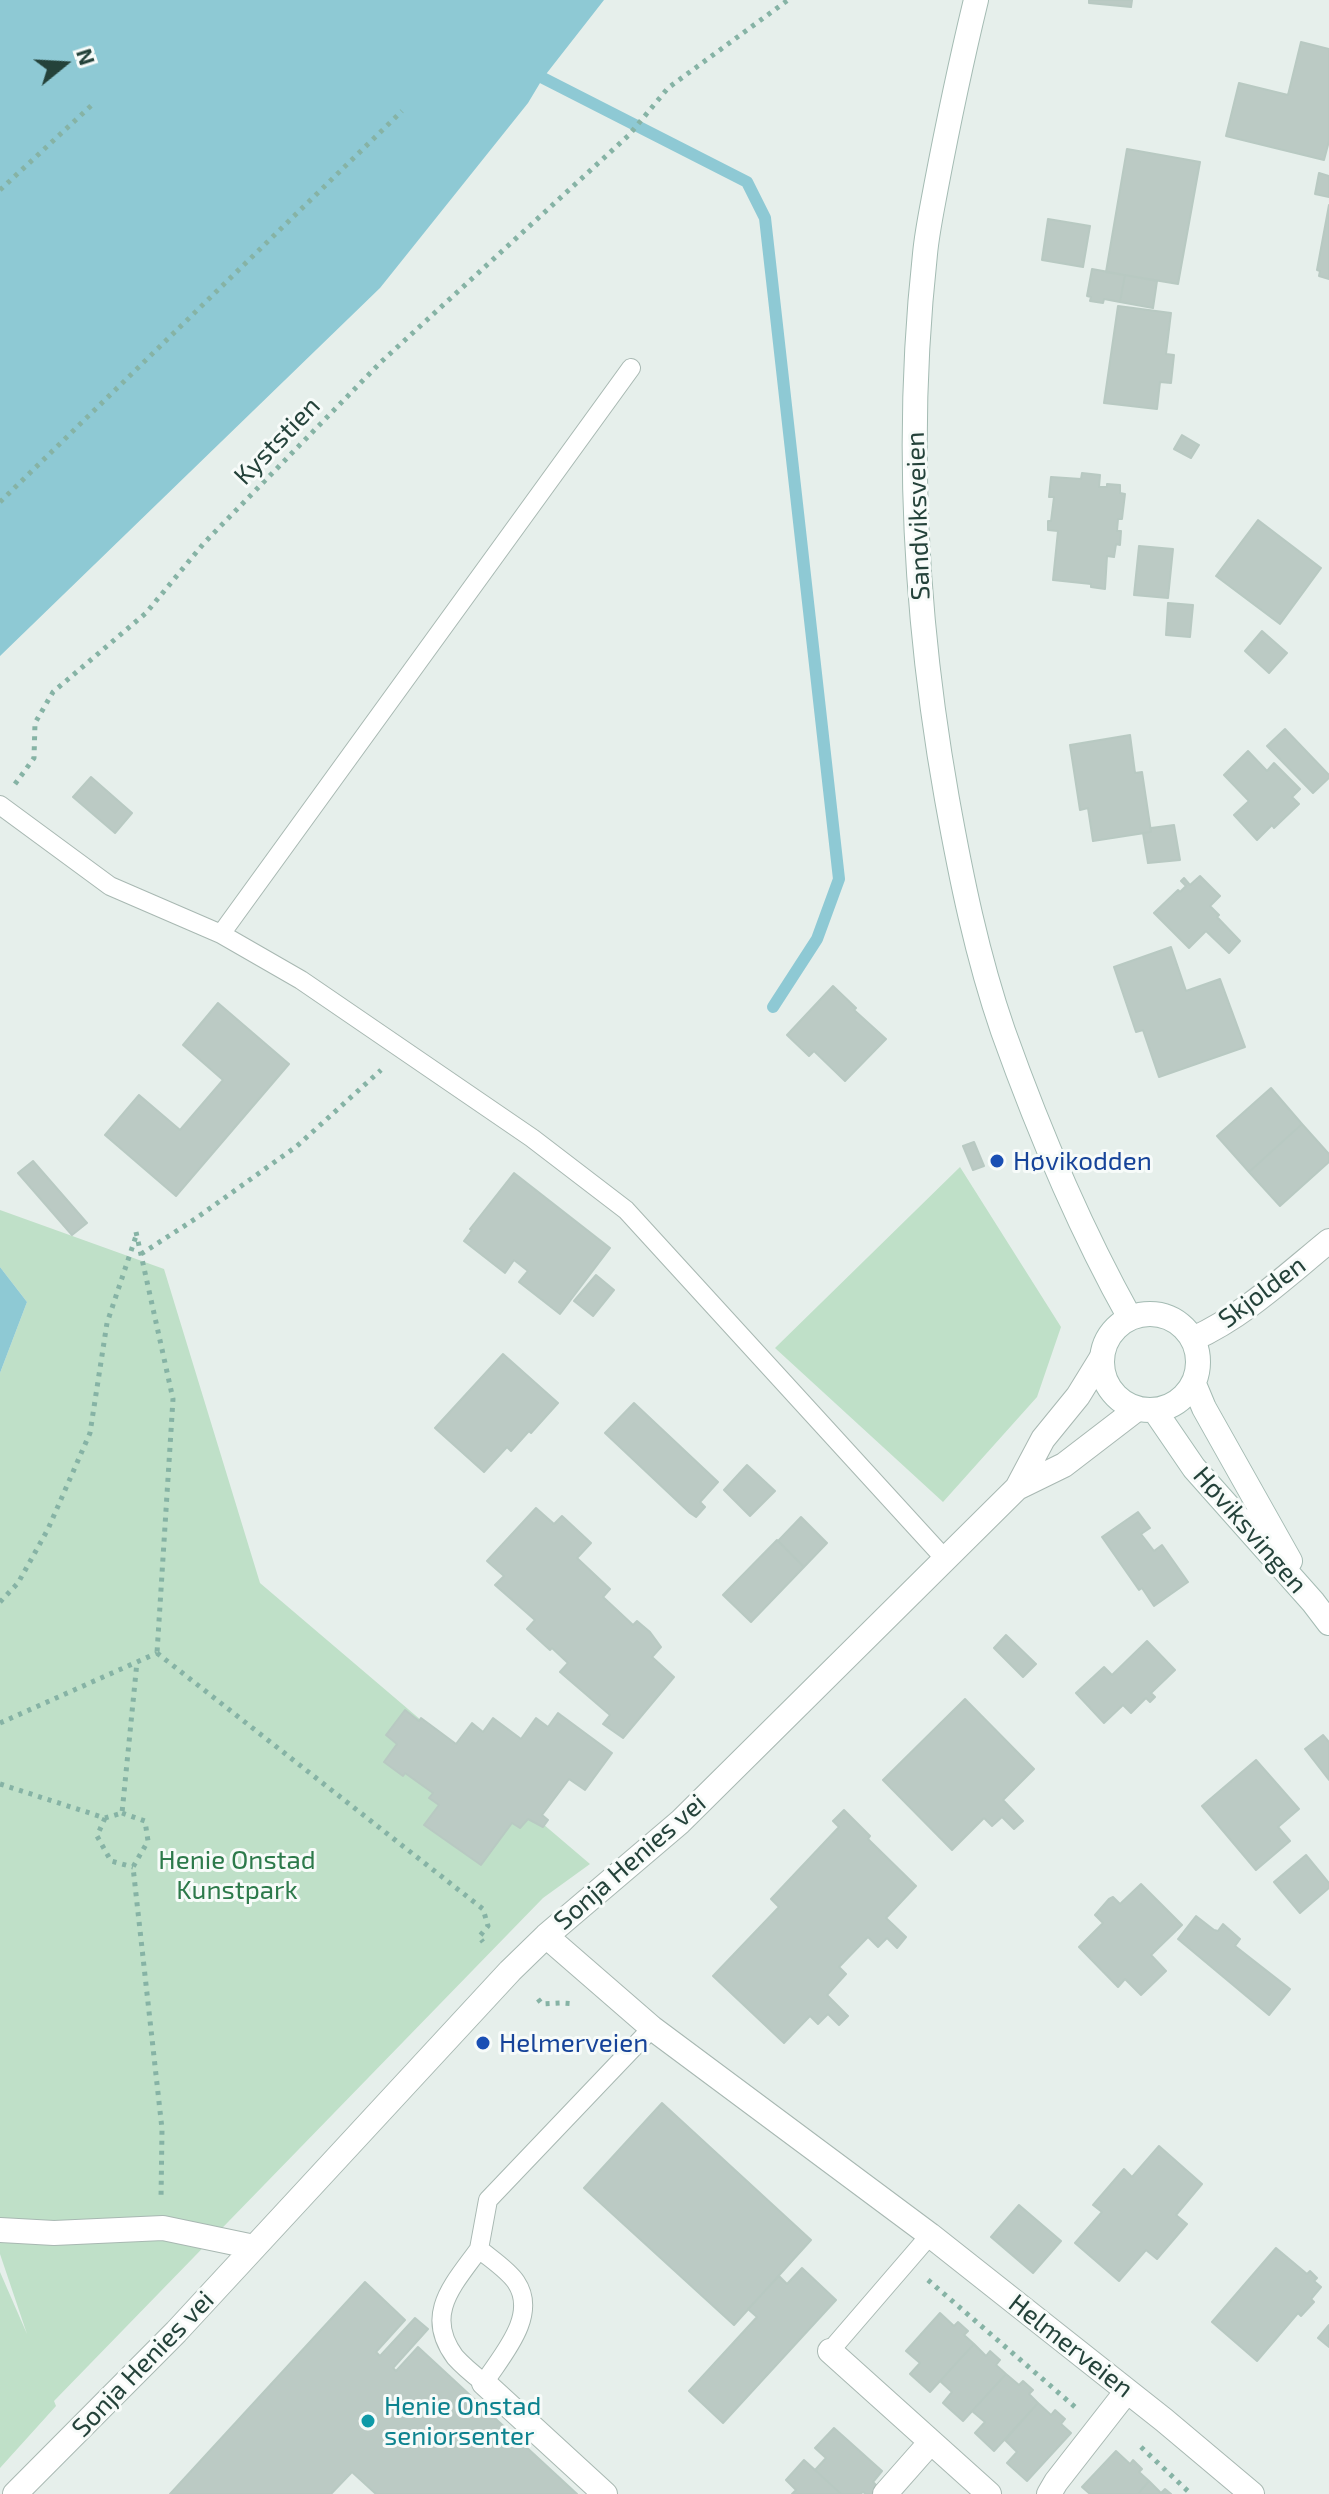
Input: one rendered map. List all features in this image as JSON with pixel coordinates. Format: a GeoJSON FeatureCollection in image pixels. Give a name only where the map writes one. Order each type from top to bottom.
{"type":"FeatureCollection","features":[{"type":"Feature","properties":{"kind":"street","name":"Sandviksveien"},"geometry":{"type":"LineString","coordinates":[[976,0],[951,107],[925,250],[917,345],[915,515],[926,659],[941,766],[961,872],[1002,1029],[1071,1201],[1101,1268],[1130,1318]]}},
{"type":"Feature","properties":{"kind":"street","name":"Skjolden"},"geometry":{"type":"LineString","coordinates":[[1193,1339],[1251,1305],[1329,1241]]}},
{"type":"Feature","properties":{"kind":"street"},"geometry":{"type":"LineString","coordinates":[[1141,1314],[1159,1314],[1178,1322],[1193,1339],[1199,1354],[1199,1367],[1194,1384],[1178,1403],[1146,1410],[1120,1401],[1112,1393],[1106,1381],[1102,1357],[1107,1339],[1114,1329],[1130,1318],[1141,1314]]}},
{"type":"Feature","properties":{"kind":"street","name":"Sonja Henies vei"},"geometry":{"type":"LineString","coordinates":[[30,2489],[500,1982],[546,1936],[680,1822],[1017,1488],[1043,1439],[1078,1396],[1102,1357]]}},
{"type":"Feature","properties":{"kind":"street","name":"Høviksvingen"},"geometry":{"type":"LineString","coordinates":[[1194,1384],[1204,1408],[1313,1602]]}},
{"type":"Feature","properties":{"kind":"street","name":"Sonja Henies vei"},"geometry":{"type":"LineString","coordinates":[[1017,1488],[1064,1465],[1146,1410]]}},
{"type":"Feature","properties":{"kind":"street","name":"Høviksvingen"},"geometry":{"type":"LineString","coordinates":[[1146,1410],[1313,1602]]}},
{"type":"Feature","properties":{"kind":"street"},"geometry":{"type":"LineString","coordinates":[[1313,1602],[1329,1623]]}},
{"type":"Feature","properties":{"kind":"street","name":"Helmerveien"},"geometry":{"type":"LineString","coordinates":[[546,1936],[652,2028],[930,2235],[1252,2494]]}},
{"type":"Feature","properties":{"kind":"street"},"geometry":{"type":"LineString","coordinates":[[0,2230],[54,2233],[163,2228],[254,2247]]}},
{"type":"Feature","properties":{"kind":"street"},"geometry":{"type":"LineString","coordinates":[[830,2351],[989,2494]]}},
{"type":"Feature","properties":{"kind":"street"},"geometry":{"type":"LineString","coordinates":[[484,2383],[605,2494]]}},
{"type":"Feature","properties":{"kind":"street"},"geometry":{"type":"LineString","coordinates":[[1049,2494],[1127,2391]]}},
{"type":"Feature","properties":{"kind":"street"},"geometry":{"type":"LineString","coordinates":[[885,2494],[930,2443]]}},
{"type":"Feature","properties":{"kind":"lane"},"geometry":{"type":"LineString","coordinates":[[221,934],[631,368]]}},
{"type":"Feature","properties":{"kind":"lane"},"geometry":{"type":"LineString","coordinates":[[4,799],[110,886],[221,934],[301,980],[532,1138],[626,1210],[946,1560]]}},
{"type":"Feature","properties":{"kind":"lane"},"geometry":{"type":"LineString","coordinates":[[479,2249],[517,2283],[524,2304],[521,2325],[484,2383],[456,2358],[443,2336],[441,2319],[442,2303],[479,2249],[488,2200],[652,2028]]}},
{"type":"Feature","properties":{"kind":"lane"},"geometry":{"type":"LineString","coordinates":[[830,2351],[930,2235]]}},
{"type":"Feature","properties":{"kind":"path","name":"Kyststien"},"geometry":{"type":"LineString","coordinates":[[4,799],[34,758],[35,723],[53,692],[146,613],[204,543],[381,362],[629,135],[668,88],[788,0]]}},
{"type":"Feature","properties":{"kind":"path"},"geometry":{"type":"LineString","coordinates":[[0,190],[94,103]]}},
{"type":"Feature","properties":{"kind":"path"},"geometry":{"type":"LineString","coordinates":[[0,502],[402,111]]}},
{"type":"Feature","properties":{"kind":"path"},"geometry":{"type":"LineString","coordinates":[[141,1254],[297,1146],[403,1049]]}},
{"type":"Feature","properties":{"kind":"path"},"geometry":{"type":"LineString","coordinates":[[0,1602],[18,1583],[48,1529],[90,1433],[107,1323],[136,1234],[173,1399],[157,1653]]}},
{"type":"Feature","properties":{"kind":"path"},"geometry":{"type":"LineString","coordinates":[[0,1723],[157,1653]]}},
{"type":"Feature","properties":{"kind":"path"},"geometry":{"type":"LineString","coordinates":[[157,1653],[483,1909],[488,1926],[479,1937],[483,1942]]}},
{"type":"Feature","properties":{"kind":"path"},"geometry":{"type":"LineString","coordinates":[[122,1813],[137,1662]]}},
{"type":"Feature","properties":{"kind":"path"},"geometry":{"type":"LineString","coordinates":[[0,1784],[105,1818],[122,1813],[145,1821],[148,1841],[133,1867],[162,2129],[163,2228]]}},
{"type":"Feature","properties":{"kind":"path"},"geometry":{"type":"LineString","coordinates":[[105,1818],[97,1836],[111,1861],[133,1867]]}},
{"type":"Feature","properties":{"kind":"path"},"geometry":{"type":"LineString","coordinates":[[906,2261],[1098,2428],[1134,2440],[1191,2494]]}},
{"type":"Feature","properties":{"kind":"green space"},"geometry":{"type":"Polygon","coordinates":[[[960,1167],[1061,1327],[1037,1397],[943,1502],[775,1348],[960,1167]]]}},
{"type":"Feature","properties":{"kind":"green space","name":"Henie Onstad Kunstpark"},"geometry":{"type":"Polygon","coordinates":[[[0,1210],[164,1269],[260,1583],[590,1864],[543,1898],[54,2401],[56,2406],[0,2468],[0,2272],[27,2334],[0,2254],[0,1373],[27,1302],[0,1267],[0,1210]]]}},
{"type":"Feature","properties":{"kind":"water"},"geometry":{"type":"Polygon","coordinates":[[[0,0],[604,0],[543,78],[528,103],[380,288],[0,656],[0,0]]]}},
{"type":"Feature","properties":{"kind":"water"},"geometry":{"type":"Polygon","coordinates":[[[0,1267],[27,1302],[0,1373],[0,1267]]]}},
{"type":"Feature","properties":{"kind":"building"},"geometry":{"type":"Polygon","coordinates":[[[1089,0],[1132,0],[1131,7],[1089,3],[1089,0]]]}},
{"type":"Feature","properties":{"kind":"building"},"geometry":{"type":"Polygon","coordinates":[[[1301,42],[1329,49],[1329,141],[1324,160],[1226,136],[1239,83],[1288,95],[1301,42]]]}},
{"type":"Feature","properties":{"kind":"building"},"geometry":{"type":"Polygon","coordinates":[[[1127,149],[1200,162],[1178,284],[1106,272],[1127,149]]]}},
{"type":"Feature","properties":{"kind":"building"},"geometry":{"type":"Polygon","coordinates":[[[1319,173],[1329,176],[1329,197],[1315,194],[1319,173]]]}},
{"type":"Feature","properties":{"kind":"building"},"geometry":{"type":"Polygon","coordinates":[[[1329,205],[1329,279],[1319,276],[1320,271],[1317,270],[1329,205]]]}},
{"type":"Feature","properties":{"kind":"building"},"geometry":{"type":"Polygon","coordinates":[[[1048,219],[1090,226],[1083,267],[1042,260],[1048,219]]]}},
{"type":"Feature","properties":{"kind":"building"},"geometry":{"type":"Polygon","coordinates":[[[1092,269],[1125,275],[1120,302],[1104,299],[1103,303],[1090,301],[1091,297],[1087,296],[1092,269]]]}},
{"type":"Feature","properties":{"kind":"building"},"geometry":{"type":"Polygon","coordinates":[[[1125,275],[1157,281],[1153,308],[1120,302],[1125,275]]]}},
{"type":"Feature","properties":{"kind":"building"},"geometry":{"type":"Polygon","coordinates":[[[1118,306],[1171,313],[1166,354],[1174,355],[1171,383],[1160,382],[1157,409],[1104,403],[1118,306]]]}},
{"type":"Feature","properties":{"kind":"building"},"geometry":{"type":"Polygon","coordinates":[[[1182,435],[1199,445],[1191,458],[1174,449],[1182,435]]]}},
{"type":"Feature","properties":{"kind":"building"},"geometry":{"type":"Polygon","coordinates":[[[1082,473],[1100,475],[1099,487],[1120,485],[1120,493],[1125,494],[1122,519],[1118,519],[1120,545],[1116,544],[1114,557],[1107,556],[1105,589],[1091,587],[1091,584],[1053,580],[1058,531],[1048,530],[1054,497],[1049,497],[1051,477],[1081,479],[1082,473]]]}},
{"type":"Feature","properties":{"kind":"building"},"geometry":{"type":"Polygon","coordinates":[[[1258,520],[1321,568],[1280,624],[1216,576],[1258,520]]]}},
{"type":"Feature","properties":{"kind":"building"},"geometry":{"type":"Polygon","coordinates":[[[1139,546],[1173,549],[1168,598],[1134,595],[1139,546]]]}},
{"type":"Feature","properties":{"kind":"building"},"geometry":{"type":"Polygon","coordinates":[[[1168,603],[1193,605],[1190,637],[1166,635],[1168,603]]]}},
{"type":"Feature","properties":{"kind":"building"},"geometry":{"type":"Polygon","coordinates":[[[1262,631],[1287,653],[1269,673],[1245,651],[1262,631]]]}},
{"type":"Feature","properties":{"kind":"building"},"geometry":{"type":"Polygon","coordinates":[[[1285,729],[1329,775],[1313,793],[1267,746],[1285,729]]]}},
{"type":"Feature","properties":{"kind":"building"},"geometry":{"type":"Polygon","coordinates":[[[1130,735],[1135,773],[1142,772],[1151,832],[1093,841],[1088,808],[1080,810],[1070,745],[1130,735]]]}},
{"type":"Feature","properties":{"kind":"building"},"geometry":{"type":"Polygon","coordinates":[[[1248,751],[1267,771],[1274,763],[1300,789],[1292,797],[1299,804],[1257,840],[1234,815],[1249,801],[1224,775],[1248,751]]]}},
{"type":"Feature","properties":{"kind":"building"},"geometry":{"type":"Polygon","coordinates":[[[91,777],[132,813],[115,833],[73,797],[91,777]]]}},
{"type":"Feature","properties":{"kind":"building"},"geometry":{"type":"Polygon","coordinates":[[[1174,825],[1180,860],[1148,863],[1143,833],[1151,832],[1151,828],[1174,825]]]}},
{"type":"Feature","properties":{"kind":"building"},"geometry":{"type":"Polygon","coordinates":[[[1200,876],[1220,896],[1210,906],[1240,941],[1229,953],[1206,931],[1189,948],[1154,913],[1186,886],[1181,881],[1184,878],[1190,885],[1200,876]]]}},
{"type":"Feature","properties":{"kind":"building"},"geometry":{"type":"Polygon","coordinates":[[[1171,947],[1186,991],[1220,979],[1245,1047],[1159,1077],[1143,1030],[1136,1032],[1114,967],[1171,947]]]}},
{"type":"Feature","properties":{"kind":"building"},"geometry":{"type":"Polygon","coordinates":[[[833,986],[886,1039],[845,1081],[814,1051],[809,1056],[787,1035],[833,986]]]}},
{"type":"Feature","properties":{"kind":"building"},"geometry":{"type":"Polygon","coordinates":[[[218,1003],[289,1064],[176,1196],[105,1135],[139,1095],[180,1130],[223,1080],[183,1045],[218,1003]]]}},
{"type":"Feature","properties":{"kind":"building"},"geometry":{"type":"Polygon","coordinates":[[[1271,1088],[1302,1124],[1249,1172],[1217,1136],[1271,1088]]]}},
{"type":"Feature","properties":{"kind":"building"},"geometry":{"type":"Polygon","coordinates":[[[1302,1124],[1329,1154],[1329,1162],[1280,1206],[1249,1172],[1302,1124]]]}},
{"type":"Feature","properties":{"kind":"building"},"geometry":{"type":"Polygon","coordinates":[[[974,1142],[984,1166],[973,1170],[963,1146],[974,1142]]]}},
{"type":"Feature","properties":{"kind":"building"},"geometry":{"type":"Polygon","coordinates":[[[33,1161],[87,1223],[72,1235],[18,1173],[33,1161]]]}},
{"type":"Feature","properties":{"kind":"building"},"geometry":{"type":"Polygon","coordinates":[[[514,1173],[610,1248],[560,1314],[519,1282],[528,1271],[514,1260],[505,1273],[464,1241],[514,1173]]]}},
{"type":"Feature","properties":{"kind":"building"},"geometry":{"type":"Polygon","coordinates":[[[596,1275],[614,1290],[593,1316],[574,1301],[596,1275]]]}},
{"type":"Feature","properties":{"kind":"building"},"geometry":{"type":"Polygon","coordinates":[[[503,1354],[558,1403],[531,1433],[529,1431],[511,1451],[507,1447],[484,1472],[435,1428],[503,1354]]]}},
{"type":"Feature","properties":{"kind":"building"},"geometry":{"type":"Polygon","coordinates":[[[634,1403],[718,1482],[700,1502],[705,1507],[696,1517],[605,1433],[634,1403]]]}},
{"type":"Feature","properties":{"kind":"building"},"geometry":{"type":"Polygon","coordinates":[[[747,1465],[775,1491],[750,1516],[724,1490],[747,1465]]]}},
{"type":"Feature","properties":{"kind":"building"},"geometry":{"type":"Polygon","coordinates":[[[536,1508],[554,1524],[562,1516],[591,1543],[577,1558],[610,1589],[603,1597],[633,1625],[637,1621],[650,1632],[661,1647],[652,1657],[674,1677],[623,1738],[603,1724],[610,1715],[560,1672],[568,1663],[527,1629],[535,1620],[495,1585],[504,1576],[487,1561],[536,1508]]]}},
{"type":"Feature","properties":{"kind":"building"},"geometry":{"type":"Polygon","coordinates":[[[1138,1512],[1150,1528],[1141,1534],[1154,1551],[1162,1545],[1188,1582],[1154,1606],[1102,1537],[1138,1512]]]}},
{"type":"Feature","properties":{"kind":"building"},"geometry":{"type":"Polygon","coordinates":[[[801,1517],[827,1543],[804,1567],[778,1541],[801,1517]]]}},
{"type":"Feature","properties":{"kind":"building"},"geometry":{"type":"Polygon","coordinates":[[[777,1540],[804,1567],[751,1622],[723,1595],[777,1540]]]}},
{"type":"Feature","properties":{"kind":"building"},"geometry":{"type":"Polygon","coordinates":[[[1006,1635],[1036,1664],[1023,1677],[994,1648],[1006,1635]]]}},
{"type":"Feature","properties":{"kind":"building"},"geometry":{"type":"Polygon","coordinates":[[[1147,1641],[1175,1670],[1151,1693],[1155,1697],[1150,1702],[1146,1698],[1131,1713],[1123,1705],[1104,1723],[1076,1693],[1104,1667],[1112,1675],[1147,1641]]]}},
{"type":"Feature","properties":{"kind":"building"},"geometry":{"type":"Polygon","coordinates":[[[965,1699],[1034,1769],[1003,1800],[1023,1821],[1014,1829],[1002,1817],[992,1826],[984,1818],[952,1850],[883,1780],[965,1699]]]}},
{"type":"Feature","properties":{"kind":"building"},"geometry":{"type":"Polygon","coordinates":[[[405,1710],[456,1744],[472,1723],[483,1732],[493,1718],[521,1739],[536,1718],[548,1727],[558,1713],[612,1753],[585,1790],[569,1779],[542,1815],[548,1820],[543,1827],[528,1819],[520,1828],[512,1823],[481,1865],[424,1825],[439,1805],[429,1798],[433,1793],[384,1762],[397,1744],[386,1735],[405,1710]]]}},
{"type":"Feature","properties":{"kind":"building"},"geometry":{"type":"Polygon","coordinates":[[[1323,1735],[1329,1742],[1329,1780],[1305,1749],[1323,1735]]]}},
{"type":"Feature","properties":{"kind":"building"},"geometry":{"type":"Polygon","coordinates":[[[1256,1760],[1299,1809],[1278,1827],[1290,1841],[1256,1870],[1202,1806],[1256,1760]]]}},
{"type":"Feature","properties":{"kind":"building"},"geometry":{"type":"Polygon","coordinates":[[[844,1810],[870,1836],[868,1839],[916,1886],[886,1918],[906,1937],[897,1948],[887,1938],[878,1947],[868,1937],[839,1967],[846,1974],[827,1995],[848,2016],[839,2025],[828,2014],[818,2024],[810,2016],[784,2043],[713,1976],[779,1907],[771,1899],[839,1827],[833,1821],[844,1810]]]}},
{"type":"Feature","properties":{"kind":"building"},"geometry":{"type":"Polygon","coordinates":[[[1306,1855],[1329,1883],[1329,1888],[1300,1913],[1274,1882],[1306,1855]]]}},
{"type":"Feature","properties":{"kind":"building"},"geometry":{"type":"Polygon","coordinates":[[[1141,1884],[1182,1925],[1151,1955],[1166,1971],[1141,1995],[1125,1979],[1118,1987],[1079,1947],[1103,1923],[1095,1915],[1109,1899],[1113,1897],[1120,1904],[1141,1884]]]}},
{"type":"Feature","properties":{"kind":"building"},"geometry":{"type":"Polygon","coordinates":[[[1196,1916],[1214,1930],[1218,1931],[1223,1924],[1240,1939],[1235,1946],[1290,1989],[1269,2015],[1178,1939],[1196,1916]]]}},
{"type":"Feature","properties":{"kind":"building"},"geometry":{"type":"Polygon","coordinates":[[[662,2103],[811,2240],[734,2325],[584,2188],[662,2103]]]}},
{"type":"Feature","properties":{"kind":"building"},"geometry":{"type":"Polygon","coordinates":[[[1159,2146],[1202,2184],[1176,2215],[1187,2224],[1157,2259],[1146,2250],[1119,2281],[1075,2243],[1102,2212],[1093,2205],[1124,2169],[1132,2177],[1159,2146]]]}},
{"type":"Feature","properties":{"kind":"building"},"geometry":{"type":"Polygon","coordinates":[[[1019,2205],[1061,2241],[1033,2273],[991,2237],[1019,2205]]]}},
{"type":"Feature","properties":{"kind":"building"},"geometry":{"type":"Polygon","coordinates":[[[1276,2248],[1307,2274],[1310,2271],[1321,2287],[1311,2299],[1314,2302],[1301,2316],[1298,2313],[1257,2361],[1212,2322],[1276,2248]]]}},
{"type":"Feature","properties":{"kind":"building"},"geometry":{"type":"Polygon","coordinates":[[[802,2268],[836,2300],[723,2423],[689,2391],[757,2317],[748,2309],[779,2276],[787,2284],[802,2268]]]}},
{"type":"Feature","properties":{"kind":"building","name":"Henie Onstad seniorsenter"},"geometry":{"type":"Polygon","coordinates":[[[365,2282],[405,2320],[376,2352],[380,2356],[415,2318],[428,2329],[393,2368],[396,2371],[418,2347],[577,2494],[376,2494],[352,2472],[331,2494],[170,2494],[365,2282]]]}},
{"type":"Feature","properties":{"kind":"building"},"geometry":{"type":"Polygon","coordinates":[[[940,2313],[954,2326],[958,2322],[968,2331],[964,2335],[974,2344],[930,2392],[910,2374],[920,2363],[906,2351],[940,2313]]]}},
{"type":"Feature","properties":{"kind":"building"},"geometry":{"type":"Polygon","coordinates":[[[1329,2325],[1329,2347],[1318,2338],[1329,2325]]]}},
{"type":"Feature","properties":{"kind":"building"},"geometry":{"type":"Polygon","coordinates":[[[974,2344],[986,2356],[990,2351],[1000,2360],[996,2365],[1006,2374],[963,2421],[943,2403],[952,2392],[940,2381],[974,2344]]]}},
{"type":"Feature","properties":{"kind":"building"},"geometry":{"type":"Polygon","coordinates":[[[1006,2374],[1019,2385],[1023,2381],[1033,2390],[1029,2394],[1038,2403],[994,2451],[975,2433],[985,2422],[972,2411],[1006,2374]]]}},
{"type":"Feature","properties":{"kind":"building"},"geometry":{"type":"Polygon","coordinates":[[[1038,2403],[1051,2415],[1055,2410],[1065,2419],[1061,2424],[1071,2433],[1027,2481],[1007,2463],[1017,2452],[1005,2440],[1038,2403]]]}},
{"type":"Feature","properties":{"kind":"building"},"geometry":{"type":"Polygon","coordinates":[[[834,2428],[882,2471],[873,2482],[879,2488],[874,2494],[841,2494],[815,2470],[826,2458],[815,2448],[834,2428]]]}},
{"type":"Feature","properties":{"kind":"building"},"geometry":{"type":"Polygon","coordinates":[[[1116,2451],[1130,2464],[1133,2460],[1142,2469],[1139,2472],[1149,2481],[1138,2494],[1090,2494],[1082,2487],[1116,2451]]]}},
{"type":"Feature","properties":{"kind":"building"},"geometry":{"type":"Polygon","coordinates":[[[804,2460],[841,2494],[792,2494],[796,2490],[786,2480],[804,2460]]]}},
{"type":"Feature","properties":{"kind":"building"},"geometry":{"type":"Polygon","coordinates":[[[1149,2481],[1161,2493],[1165,2489],[1171,2494],[1138,2494],[1149,2481]]]}},
{"type":"Feature","properties":{"kind":"waterway"},"geometry":{"type":"LineString","coordinates":[[543,78],[747,182],[765,218],[839,879],[817,939],[773,1007]]}},
{"type":"Feature","properties":{"kind":"place","name":"Høvikodden"},"geometry":{"type":"Point","coordinates":[997,1161]}},
{"type":"Feature","properties":{"kind":"place","name":"Helmerveien"},"geometry":{"type":"Point","coordinates":[483,2043]}},
{"type":"Feature","properties":{"kind":"place","name":"Henie Onstad seniorsenter"},"geometry":{"type":"Point","coordinates":[368,2421]}}]}
